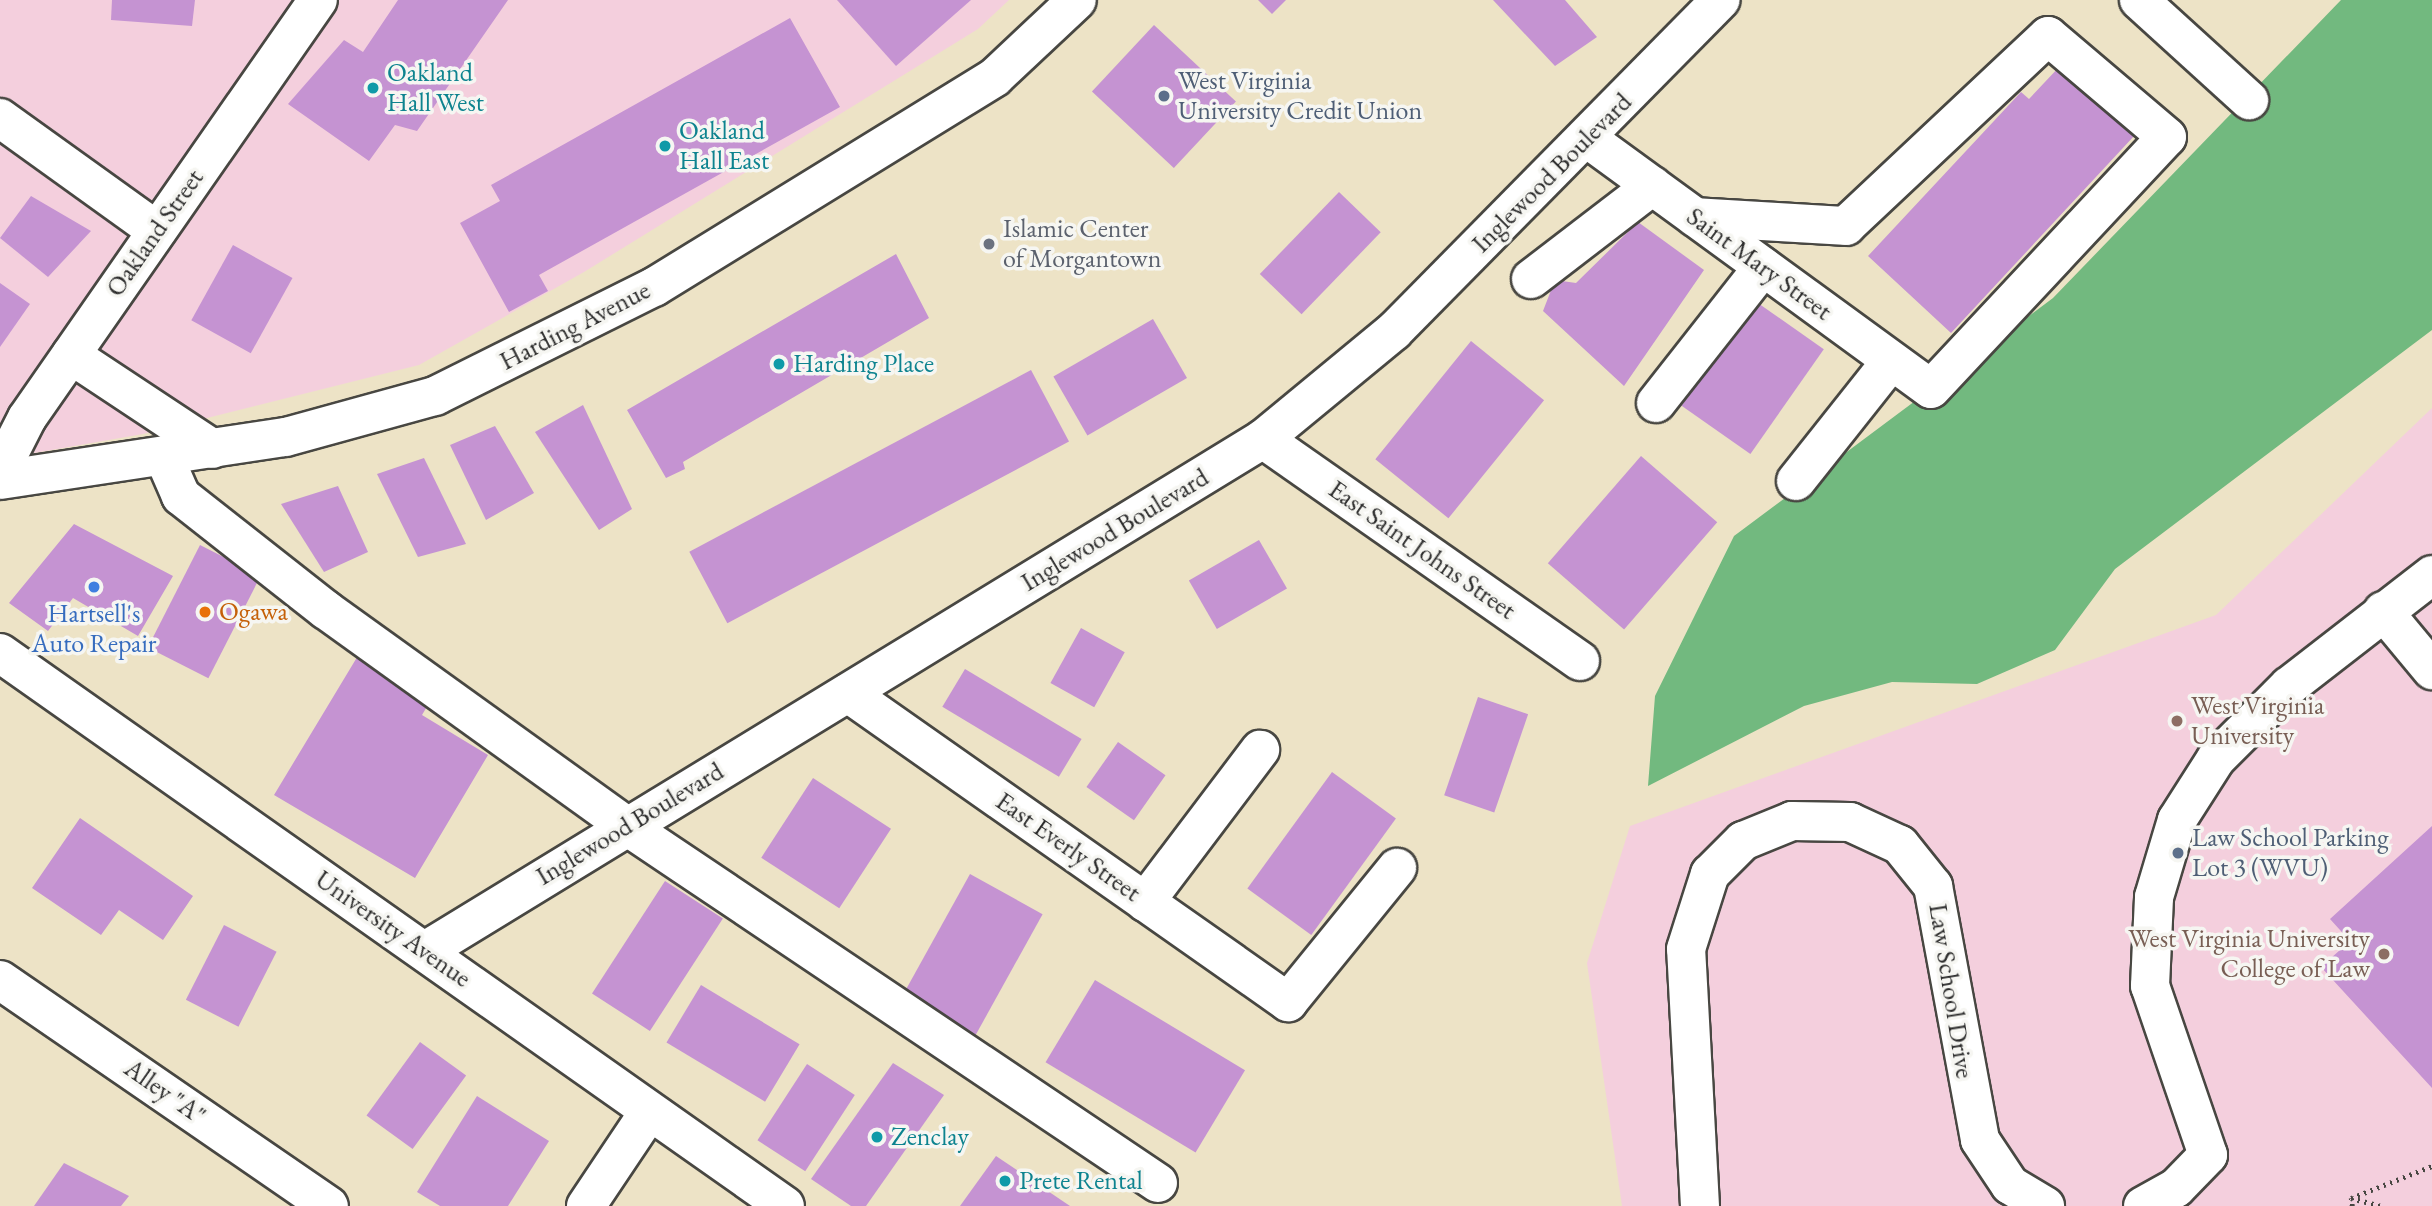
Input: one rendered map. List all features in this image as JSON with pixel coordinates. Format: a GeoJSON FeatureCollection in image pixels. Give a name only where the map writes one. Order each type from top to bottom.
{"type":"FeatureCollection","features":[{"type":"Feature","properties":{"kind":"street","name":"Oakland Street"},"geometry":{"type":"LineString","coordinates":[[0,471],[71,355],[318,0]]}},
{"type":"Feature","properties":{"kind":"street","name":"Harding Avenue"},"geometry":{"type":"LineString","coordinates":[[0,481],[286,437],[435,396],[654,287],[995,77],[1077,0]]}},
{"type":"Feature","properties":{"kind":"street","name":"Inglewood Boulevard"},"geometry":{"type":"LineString","coordinates":[[425,951],[625,825],[848,693],[1264,439],[1394,331],[1588,139],[1720,0]]}},
{"type":"Feature","properties":{"kind":"street"},"geometry":{"type":"LineString","coordinates":[[2139,0],[2249,100]]}},
{"type":"Feature","properties":{"kind":"street","name":"Saint Mary Street"},"geometry":{"type":"LineString","coordinates":[[1588,139],[1891,361],[1931,389],[2167,137],[2048,36],[1846,226],[1695,217]]}},
{"type":"Feature","properties":{"kind":"street"},"geometry":{"type":"LineString","coordinates":[[1,121],[157,231]]}},
{"type":"Feature","properties":{"kind":"street"},"geometry":{"type":"LineString","coordinates":[[1531,279],[1652,186]]}},
{"type":"Feature","properties":{"kind":"street"},"geometry":{"type":"LineString","coordinates":[[1656,404],[1763,267]]}},
{"type":"Feature","properties":{"kind":"street"},"geometry":{"type":"LineString","coordinates":[[71,355],[213,449]]}},
{"type":"Feature","properties":{"kind":"street"},"geometry":{"type":"LineString","coordinates":[[1796,481],[1891,361]]}},
{"type":"Feature","properties":{"kind":"street","name":"East Saint Johns Street"},"geometry":{"type":"LineString","coordinates":[[1264,439],[1580,661]]}},
{"type":"Feature","properties":{"kind":"street"},"geometry":{"type":"LineString","coordinates":[[164,457],[181,496],[625,825],[1158,1183]]}},
{"type":"Feature","properties":{"kind":"street"},"geometry":{"type":"LineString","coordinates":[[2144,1206],[2176,1188],[2208,1155],[2150,986],[2154,897],[2177,820],[2216,759],[2289,686],[2432,575]]}},
{"type":"Feature","properties":{"kind":"street"},"geometry":{"type":"LineString","coordinates":[[2383,611],[2432,670]]}},
{"type":"Feature","properties":{"kind":"street","name":"University Avenue"},"geometry":{"type":"LineString","coordinates":[[0,653],[785,1206]]}},
{"type":"Feature","properties":{"kind":"street","name":"East Everly Street"},"geometry":{"type":"LineString","coordinates":[[848,693],[1287,1002],[1398,867]]}},
{"type":"Feature","properties":{"kind":"street"},"geometry":{"type":"LineString","coordinates":[[1145,902],[1260,750]]}},
{"type":"Feature","properties":{"kind":"street","name":"Law School Drive"},"geometry":{"type":"LineString","coordinates":[[1700,1206],[1686,949],[1710,874],[1743,841],[1792,821],[1850,822],[1900,845],[1933,886],[1980,1140],[2010,1185],[2045,1206]]}},
{"type":"Feature","properties":{"kind":"street","name":"Alley \"A\""},"geometry":{"type":"LineString","coordinates":[[0,980],[329,1206]]}},
{"type":"Feature","properties":{"kind":"street"},"geometry":{"type":"LineString","coordinates":[[586,1206],[649,1112]]}},
{"type":"Feature","properties":{"kind":"path"},"geometry":{"type":"LineString","coordinates":[[2351,1198],[2432,1166]]}},
{"type":"Feature","properties":{"kind":"path"},"geometry":{"type":"LineString","coordinates":[[2351,1198],[2352,1206]]}},
{"type":"Feature","properties":{"kind":"path"},"geometry":{"type":"LineString","coordinates":[[2351,1198],[2381,1206]]}},
{"type":"Feature","properties":{"kind":"shaded area"},"geometry":{"type":"Polygon","coordinates":[[[0,0],[1009,0],[978,29],[584,272],[419,365],[143,434],[0,459],[0,0]]]}},
{"type":"Feature","properties":{"kind":"shaded area","name":"West Virginia University"},"geometry":{"type":"Polygon","coordinates":[[[2432,408],[2432,1206],[1622,1206],[1587,963],[1630,826],[2216,615],[2432,408]]]}},
{"type":"Feature","properties":{"kind":"green space"},"geometry":{"type":"Polygon","coordinates":[[[2341,0],[2432,0],[2432,330],[2115,569],[2055,650],[1977,684],[1892,682],[1804,706],[1648,786],[1655,696],[1734,536],[2053,298],[2341,0]]]}},
{"type":"Feature","properties":{"kind":"building"},"geometry":{"type":"Polygon","coordinates":[[[112,0],[195,0],[192,26],[111,20],[112,0]]]}},
{"type":"Feature","properties":{"kind":"building","name":"Oakland Hall West"},"geometry":{"type":"Polygon","coordinates":[[[398,0],[508,0],[417,131],[395,125],[369,161],[288,104],[344,40],[363,52],[398,0]]]}},
{"type":"Feature","properties":{"kind":"building"},"geometry":{"type":"Polygon","coordinates":[[[837,0],[971,0],[896,66],[837,0]]]}},
{"type":"Feature","properties":{"kind":"building"},"geometry":{"type":"Polygon","coordinates":[[[1258,0],[1286,0],[1272,14],[1258,0]]]}},
{"type":"Feature","properties":{"kind":"building"},"geometry":{"type":"Polygon","coordinates":[[[1493,0],[1565,0],[1597,37],[1555,66],[1493,0]]]}},
{"type":"Feature","properties":{"kind":"building","name":"Oakland Hall East"},"geometry":{"type":"Polygon","coordinates":[[[790,18],[840,107],[539,275],[548,291],[509,312],[460,223],[500,201],[491,185],[790,18]]]}},
{"type":"Feature","properties":{"kind":"building","name":"West Virginia University Credit Union"},"geometry":{"type":"Polygon","coordinates":[[[1154,25],[1236,101],[1174,168],[1092,92],[1154,25]]]}},
{"type":"Feature","properties":{"kind":"building"},"geometry":{"type":"Polygon","coordinates":[[[2060,66],[2135,135],[1951,333],[1868,256],[2021,92],[2029,99],[2060,66]]]}},
{"type":"Feature","properties":{"kind":"building"},"geometry":{"type":"Polygon","coordinates":[[[1339,192],[1381,232],[1302,314],[1260,274],[1339,192]]]}},
{"type":"Feature","properties":{"kind":"building"},"geometry":{"type":"Polygon","coordinates":[[[31,196],[91,231],[48,277],[0,238],[31,196]]]}},
{"type":"Feature","properties":{"kind":"building"},"geometry":{"type":"Polygon","coordinates":[[[1638,222],[1704,270],[1624,386],[1543,311],[1555,280],[1576,283],[1638,222]]]}},
{"type":"Feature","properties":{"kind":"building"},"geometry":{"type":"Polygon","coordinates":[[[233,245],[292,278],[251,353],[191,320],[233,245]]]}},
{"type":"Feature","properties":{"kind":"building","name":"Harding Place"},"geometry":{"type":"Polygon","coordinates":[[[896,254],[929,318],[683,462],[685,469],[666,478],[627,410],[896,254]]]}},
{"type":"Feature","properties":{"kind":"building"},"geometry":{"type":"Polygon","coordinates":[[[0,283],[30,304],[0,347],[0,283]]]}},
{"type":"Feature","properties":{"kind":"building"},"geometry":{"type":"Polygon","coordinates":[[[1755,301],[1824,349],[1750,454],[1682,406],[1755,301]]]}},
{"type":"Feature","properties":{"kind":"building"},"geometry":{"type":"Polygon","coordinates":[[[1153,319],[1187,378],[1087,435],[1053,376],[1153,319]]]}},
{"type":"Feature","properties":{"kind":"building"},"geometry":{"type":"Polygon","coordinates":[[[1471,341],[1544,400],[1448,518],[1375,459],[1471,341]]]}},
{"type":"Feature","properties":{"kind":"building"},"geometry":{"type":"Polygon","coordinates":[[[1031,370],[1069,442],[727,623],[689,552],[1031,370]]]}},
{"type":"Feature","properties":{"kind":"building"},"geometry":{"type":"Polygon","coordinates":[[[583,405],[632,509],[599,530],[535,432],[583,405]]]}},
{"type":"Feature","properties":{"kind":"building"},"geometry":{"type":"Polygon","coordinates":[[[495,426],[534,493],[486,520],[450,445],[495,426]]]}},
{"type":"Feature","properties":{"kind":"building"},"geometry":{"type":"Polygon","coordinates":[[[1641,456],[1717,522],[1624,629],[1548,563],[1641,456]]]}},
{"type":"Feature","properties":{"kind":"building"},"geometry":{"type":"Polygon","coordinates":[[[424,458],[466,544],[418,557],[377,474],[424,458]]]}},
{"type":"Feature","properties":{"kind":"building"},"geometry":{"type":"Polygon","coordinates":[[[338,486],[368,552],[324,572],[281,504],[338,486]]]}},
{"type":"Feature","properties":{"kind":"building","name":"Hartsell's Auto Repair"},"geometry":{"type":"Polygon","coordinates":[[[74,524],[173,576],[138,636],[73,598],[48,631],[9,603],[74,524]]]}},
{"type":"Feature","properties":{"kind":"building"},"geometry":{"type":"Polygon","coordinates":[[[1259,540],[1287,588],[1217,629],[1189,580],[1259,540]]]}},
{"type":"Feature","properties":{"kind":"building","name":"Ogawa"},"geometry":{"type":"Polygon","coordinates":[[[200,545],[261,576],[208,678],[148,647],[200,545]]]}},
{"type":"Feature","properties":{"kind":"building"},"geometry":{"type":"Polygon","coordinates":[[[1081,628],[1125,652],[1094,707],[1050,683],[1081,628]]]}},
{"type":"Feature","properties":{"kind":"building"},"geometry":{"type":"Polygon","coordinates":[[[359,654],[432,698],[422,715],[488,755],[415,878],[274,795],[359,654]]]}},
{"type":"Feature","properties":{"kind":"building"},"geometry":{"type":"Polygon","coordinates":[[[965,669],[1082,739],[1059,777],[942,707],[965,669]]]}},
{"type":"Feature","properties":{"kind":"building"},"geometry":{"type":"Polygon","coordinates":[[[1478,697],[1528,714],[1494,813],[1444,795],[1478,697]]]}},
{"type":"Feature","properties":{"kind":"building"},"geometry":{"type":"Polygon","coordinates":[[[1118,742],[1166,775],[1134,820],[1086,787],[1118,742]]]}},
{"type":"Feature","properties":{"kind":"building"},"geometry":{"type":"Polygon","coordinates":[[[1332,772],[1396,818],[1311,935],[1247,888],[1332,772]]]}},
{"type":"Feature","properties":{"kind":"building"},"geometry":{"type":"Polygon","coordinates":[[[813,778],[891,829],[839,908],[761,858],[813,778]]]}},
{"type":"Feature","properties":{"kind":"building"},"geometry":{"type":"Polygon","coordinates":[[[80,818],[193,896],[163,940],[119,910],[101,935],[32,888],[80,818]]]}},
{"type":"Feature","properties":{"kind":"building","name":"West Virginia University College of Law"},"geometry":{"type":"Polygon","coordinates":[[[2432,826],[2432,1088],[2321,967],[2350,941],[2330,919],[2432,826]]]}},
{"type":"Feature","properties":{"kind":"building"},"geometry":{"type":"Polygon","coordinates":[[[970,874],[1043,914],[970,1045],[898,1004],[970,874]]]}},
{"type":"Feature","properties":{"kind":"building"},"geometry":{"type":"Polygon","coordinates":[[[665,881],[723,919],[650,1031],[592,993],[665,881]]]}},
{"type":"Feature","properties":{"kind":"building"},"geometry":{"type":"Polygon","coordinates":[[[224,925],[277,952],[238,1027],[186,1000],[224,925]]]}},
{"type":"Feature","properties":{"kind":"building"},"geometry":{"type":"Polygon","coordinates":[[[1095,980],[1245,1070],[1196,1152],[1046,1062],[1095,980]]]}},
{"type":"Feature","properties":{"kind":"building"},"geometry":{"type":"Polygon","coordinates":[[[701,985],[800,1044],[765,1102],[666,1042],[701,985]]]}},
{"type":"Feature","properties":{"kind":"building"},"geometry":{"type":"Polygon","coordinates":[[[420,1042],[466,1076],[413,1149],[367,1116],[420,1042]]]}},
{"type":"Feature","properties":{"kind":"building","name":"Zenclay"},"geometry":{"type":"Polygon","coordinates":[[[893,1063],[944,1095],[866,1206],[851,1206],[811,1179],[893,1063]]]}},
{"type":"Feature","properties":{"kind":"building"},"geometry":{"type":"Polygon","coordinates":[[[807,1064],[855,1095],[805,1171],[757,1140],[807,1064]]]}},
{"type":"Feature","properties":{"kind":"building"},"geometry":{"type":"Polygon","coordinates":[[[477,1096],[549,1141],[508,1206],[440,1206],[417,1192],[477,1096]]]}},
{"type":"Feature","properties":{"kind":"building","name":"Prete Rental"},"geometry":{"type":"Polygon","coordinates":[[[996,1156],[1070,1206],[960,1206],[996,1156]]]}},
{"type":"Feature","properties":{"kind":"building"},"geometry":{"type":"Polygon","coordinates":[[[64,1163],[129,1196],[121,1206],[34,1206],[64,1163]]]}},
{"type":"Feature","properties":{"kind":"place","name":"Oakland Hall West"},"geometry":{"type":"Point","coordinates":[373,88]}},
{"type":"Feature","properties":{"kind":"place","name":"West Virginia University Credit Union"},"geometry":{"type":"Point","coordinates":[1164,96]}},
{"type":"Feature","properties":{"kind":"place","name":"Oakland Hall East"},"geometry":{"type":"Point","coordinates":[665,146]}},
{"type":"Feature","properties":{"kind":"place","name":"Islamic Center of Morgantown"},"geometry":{"type":"Point","coordinates":[989,244]}},
{"type":"Feature","properties":{"kind":"place","name":"Harding Place"},"geometry":{"type":"Point","coordinates":[779,364]}},
{"type":"Feature","properties":{"kind":"place","name":"Hartsell's Auto Repair"},"geometry":{"type":"Point","coordinates":[94,587]}},
{"type":"Feature","properties":{"kind":"place","name":"Ogawa"},"geometry":{"type":"Point","coordinates":[205,612]}},
{"type":"Feature","properties":{"kind":"place","name":"West Virginia University"},"geometry":{"type":"Point","coordinates":[2177,721]}},
{"type":"Feature","properties":{"kind":"place","name":"Law School Parking Lot 3 (WVU)"},"geometry":{"type":"Point","coordinates":[2178,853]}},
{"type":"Feature","properties":{"kind":"place","name":"West Virginia University College of Law"},"geometry":{"type":"Point","coordinates":[2384,954]}},
{"type":"Feature","properties":{"kind":"place","name":"Zenclay"},"geometry":{"type":"Point","coordinates":[877,1137]}},
{"type":"Feature","properties":{"kind":"place","name":"Prete Rental"},"geometry":{"type":"Point","coordinates":[1005,1181]}}]}
